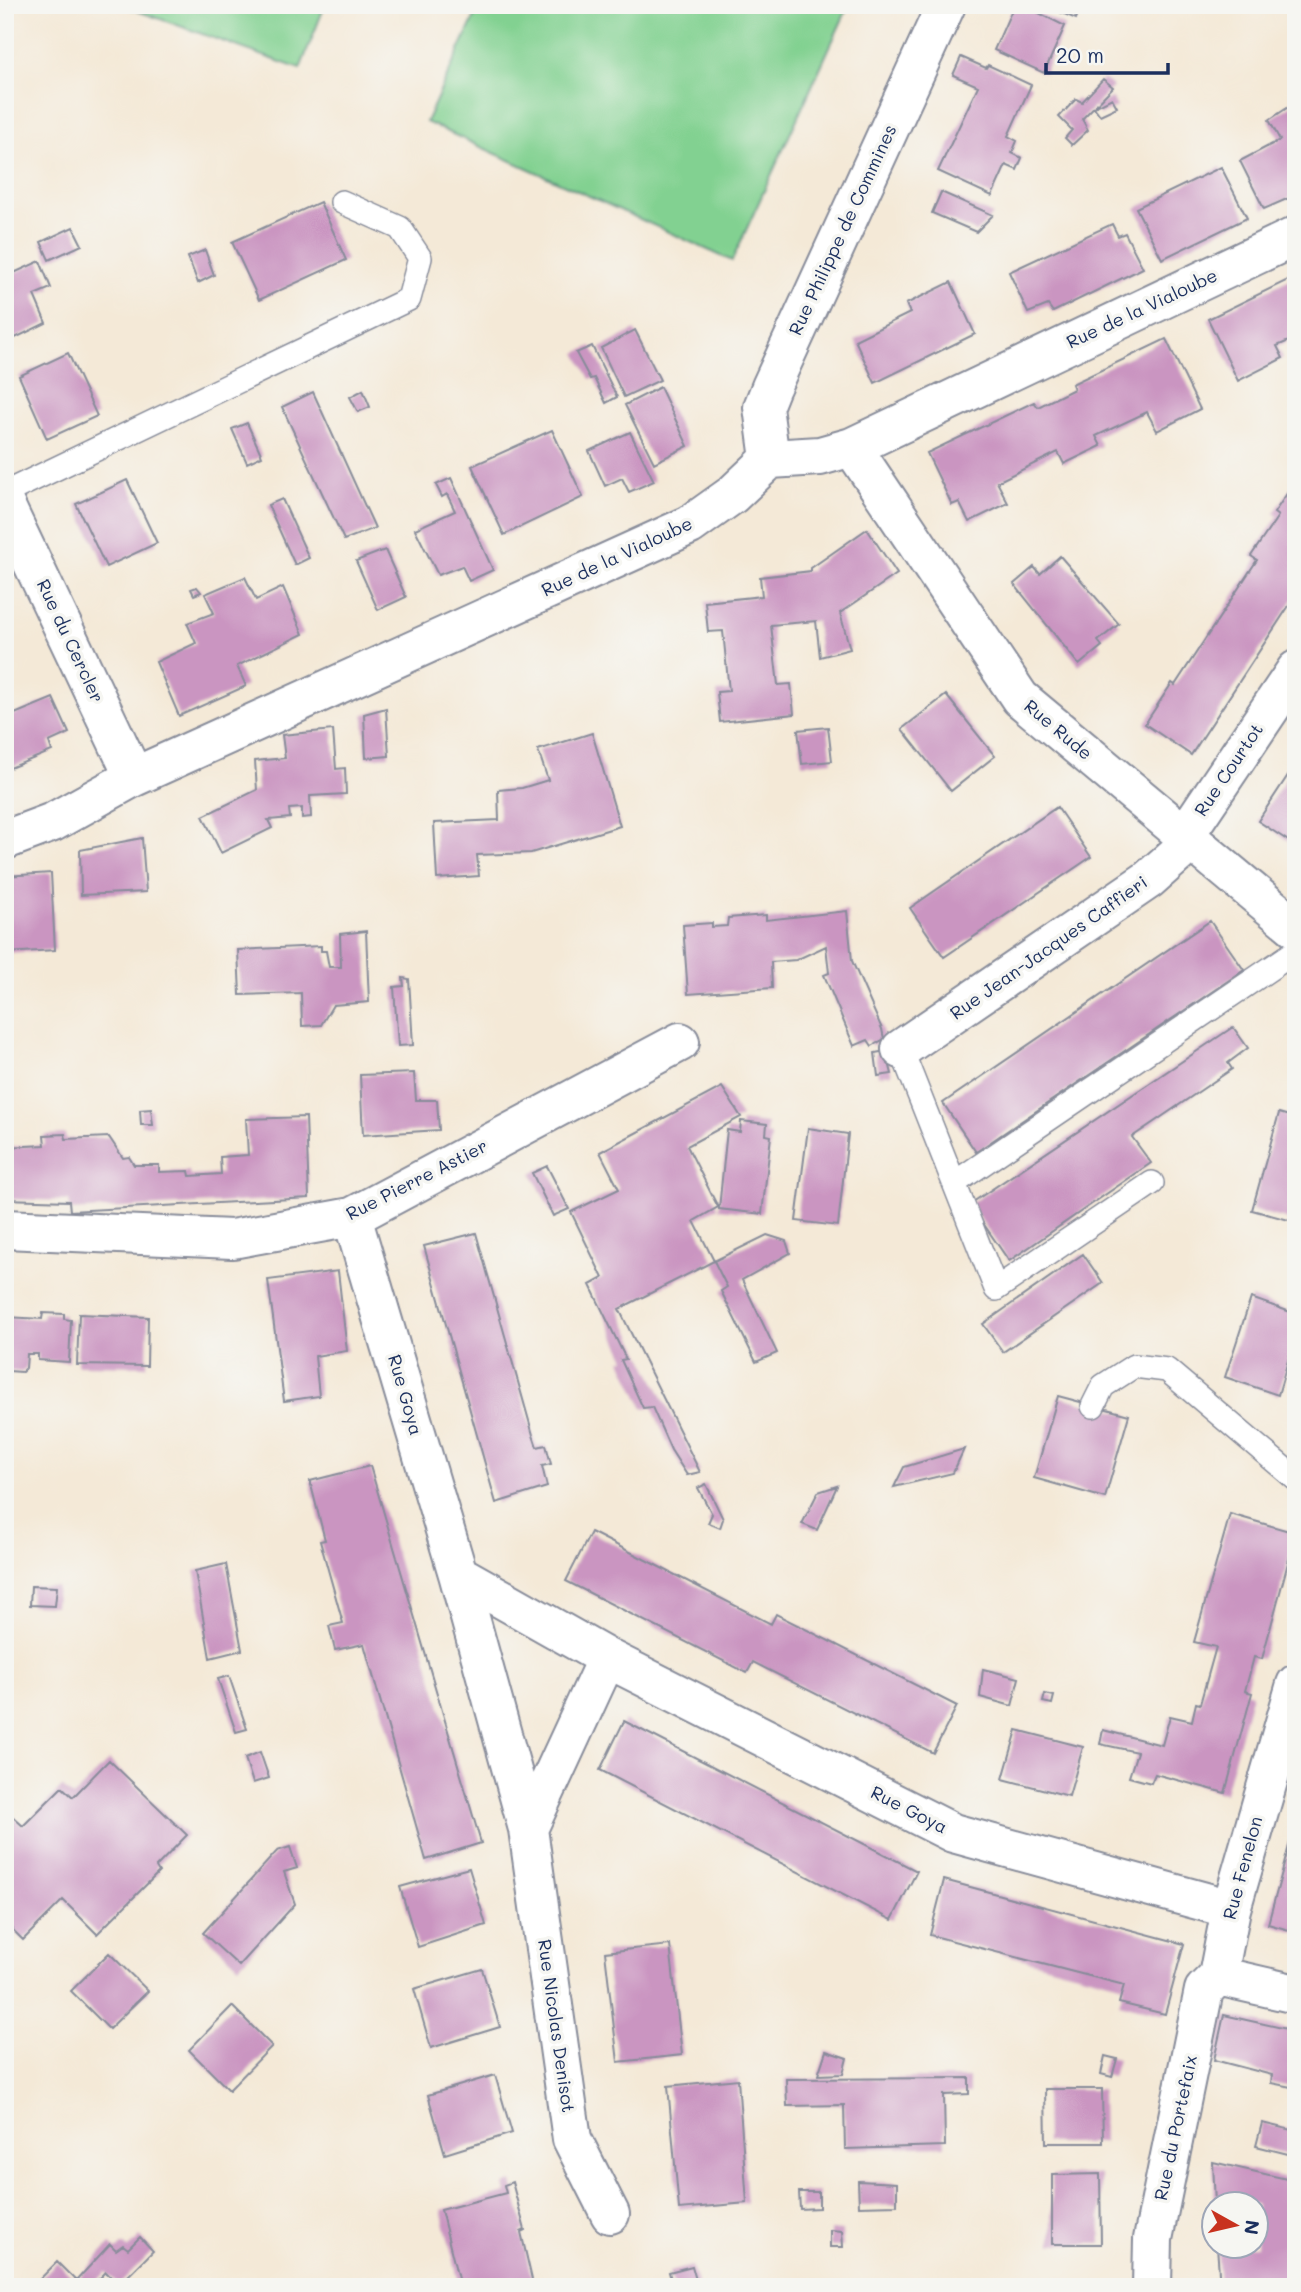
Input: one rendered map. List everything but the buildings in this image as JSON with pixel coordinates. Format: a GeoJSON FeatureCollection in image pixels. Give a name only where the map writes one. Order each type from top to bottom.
{"type":"FeatureCollection","features":[{"type":"Feature","properties":{"kind":"street","name":"Rue Philippe de Commines"},"geometry":{"type":"LineString","coordinates":[[770,459],[763,407],[946,5]]}},
{"type":"Feature","properties":{"kind":"street","name":"Rue de la Vialoube"},"geometry":{"type":"LineString","coordinates":[[5,840],[53,822],[134,777],[690,525],[732,495],[770,459],[820,456],[852,447],[1296,236]]}},
{"type":"Feature","properties":{"kind":"street","name":"Rue Rude"},"geometry":{"type":"LineString","coordinates":[[852,447],[1020,698],[1296,928]]}},
{"type":"Feature","properties":{"kind":"street","name":"Rue du Cercler"},"geometry":{"type":"LineString","coordinates":[[5,505],[134,777]]}},
{"type":"Feature","properties":{"kind":"street","name":"Rue Courtot"},"geometry":{"type":"LineString","coordinates":[[1189,838],[1296,670]]}},
{"type":"Feature","properties":{"kind":"street","name":"Rue Jean-Jacques Caffieri"},"geometry":{"type":"LineString","coordinates":[[901,1049],[1148,880],[1189,838]]}},
{"type":"Feature","properties":{"kind":"street","name":"Rue Pierre Astier"},"geometry":{"type":"LineString","coordinates":[[5,1229],[232,1239],[352,1217],[680,1042]]}},
{"type":"Feature","properties":{"kind":"street","name":"Rue Goya"},"geometry":{"type":"LineString","coordinates":[[352,1217],[458,1574],[528,1829]]}},
{"type":"Feature","properties":{"kind":"street","name":"Rue Goya"},"geometry":{"type":"LineString","coordinates":[[458,1574],[607,1658],[953,1833],[1231,1909]]}},
{"type":"Feature","properties":{"kind":"street"},"geometry":{"type":"LineString","coordinates":[[528,1829],[607,1658]]}},
{"type":"Feature","properties":{"kind":"street","name":"Rue Fenelon"},"geometry":{"type":"LineString","coordinates":[[1218,1976],[1231,1909],[1296,1684]]}},
{"type":"Feature","properties":{"kind":"street","name":"Rue Nicolas Denisot"},"geometry":{"type":"LineString","coordinates":[[528,1829],[572,2139],[610,2214]]}},
{"type":"Feature","properties":{"kind":"street"},"geometry":{"type":"LineString","coordinates":[[1218,1976],[1296,1994]]}},
{"type":"Feature","properties":{"kind":"street","name":"Rue du Portefaix"},"geometry":{"type":"LineString","coordinates":[[1152,2287],[1153,2239],[1204,1990],[1218,1976]]}},
{"type":"Feature","properties":{"kind":"lane"},"geometry":{"type":"LineString","coordinates":[[5,493],[409,299],[420,258],[400,228],[342,202]]}},
{"type":"Feature","properties":{"kind":"lane"},"geometry":{"type":"LineString","coordinates":[[956,1182],[1296,951]]}},
{"type":"Feature","properties":{"kind":"lane"},"geometry":{"type":"LineString","coordinates":[[901,1049],[956,1182],[996,1290],[1152,1183]]}},
{"type":"Feature","properties":{"kind":"lane"},"geometry":{"type":"LineString","coordinates":[[1093,1405],[1102,1386],[1133,1366],[1167,1370],[1296,1479]]}},
{"type":"Feature","properties":{"kind":"green space"},"geometry":{"type":"Polygon","coordinates":[[[121,5],[325,5],[300,69],[121,5]]]}},
{"type":"Feature","properties":{"kind":"green space"},"geometry":{"type":"Polygon","coordinates":[[[480,5],[849,5],[732,261],[426,122],[480,5]]]}}]}
